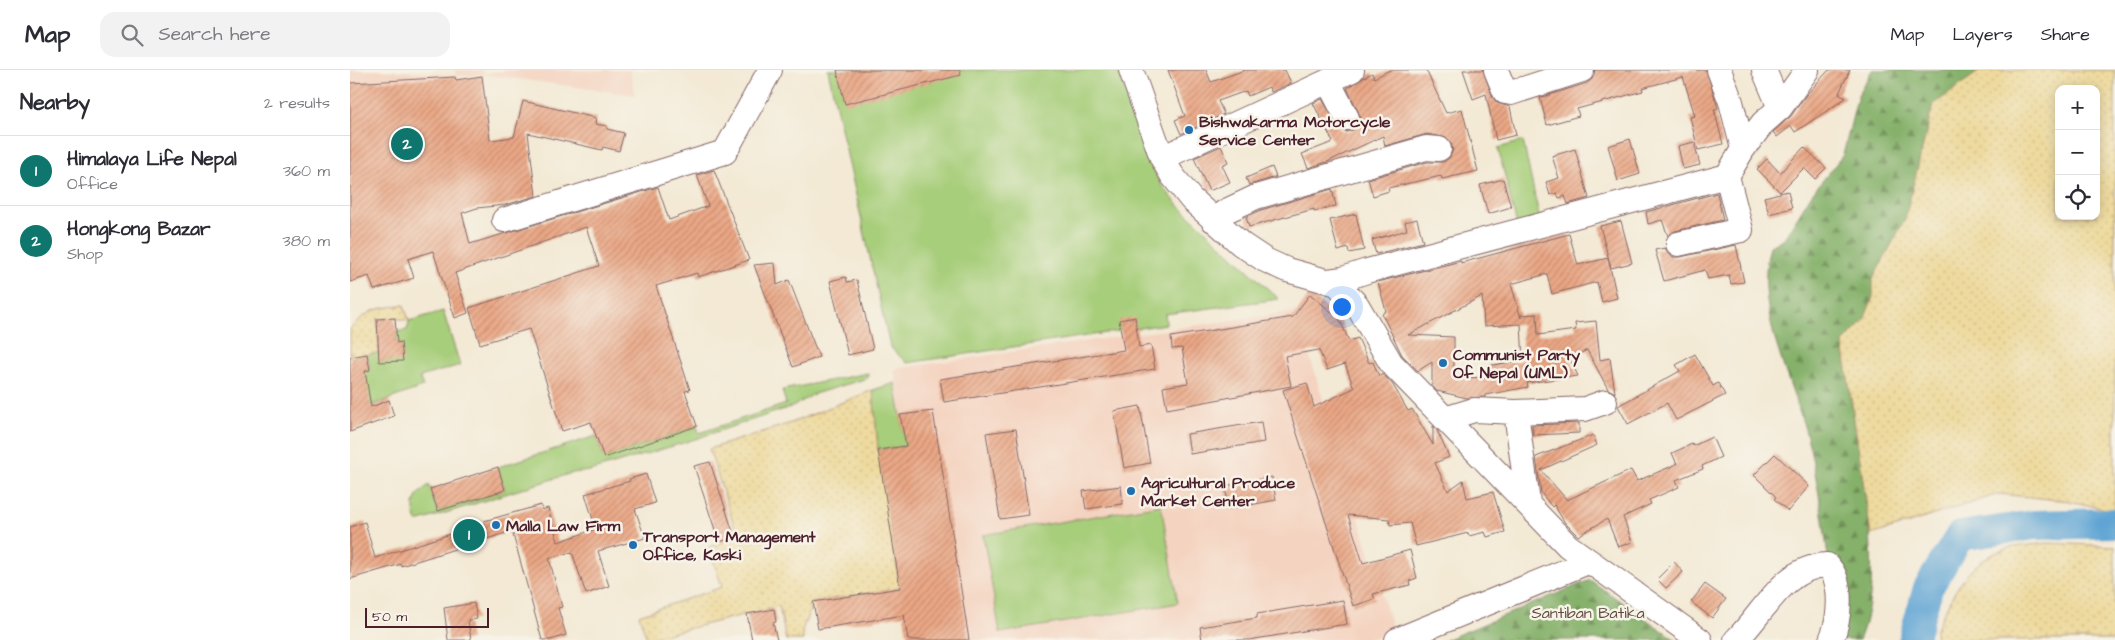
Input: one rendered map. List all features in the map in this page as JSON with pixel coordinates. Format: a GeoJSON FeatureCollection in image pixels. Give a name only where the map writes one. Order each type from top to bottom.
{"type":"FeatureCollection","features":[{"type":"Feature","properties":{"kind":"street"},"geometry":{"type":"LineString","coordinates":[[504,220],[725,152],[770,70]]}},
{"type":"Feature","properties":{"kind":"street"},"geometry":{"type":"LineString","coordinates":[[1130,70],[1162,158],[1172,175],[1191,198],[1241,244],[1265,260],[1287,270],[1337,284],[1358,306],[1391,362],[1568,546],[1700,640]]}},
{"type":"Feature","properties":{"kind":"street"},"geometry":{"type":"LineString","coordinates":[[1162,158],[1352,70]]}},
{"type":"Feature","properties":{"kind":"street"},"geometry":{"type":"LineString","coordinates":[[1496,70],[1505,92],[1511,93],[1582,70]]}},
{"type":"Feature","properties":{"kind":"street"},"geometry":{"type":"LineString","coordinates":[[1719,70],[1731,102],[1743,149]]}},
{"type":"Feature","properties":{"kind":"street"},"geometry":{"type":"LineString","coordinates":[[1764,70],[1780,108]]}},
{"type":"Feature","properties":{"kind":"street"},"geometry":{"type":"LineString","coordinates":[[1328,280],[1343,279],[1367,271],[1727,176],[1743,149],[1763,123],[1780,108],[1807,70]]}},
{"type":"Feature","properties":{"kind":"street"},"geometry":{"type":"LineString","coordinates":[[1328,80],[1347,118]]}},
{"type":"Feature","properties":{"kind":"street"},"geometry":{"type":"LineString","coordinates":[[1213,220],[1226,211],[1256,197],[1426,148],[1439,149]]}},
{"type":"Feature","properties":{"kind":"street"},"geometry":{"type":"LineString","coordinates":[[1678,244],[1741,230],[1727,176]]}},
{"type":"Feature","properties":{"kind":"street"},"geometry":{"type":"LineString","coordinates":[[1445,419],[1474,410],[1516,412],[1584,409],[1605,402]]}},
{"type":"Feature","properties":{"kind":"street"},"geometry":{"type":"LineString","coordinates":[[1516,412],[1528,503]]}},
{"type":"Feature","properties":{"kind":"street"},"geometry":{"type":"LineString","coordinates":[[1397,640],[1588,562]]}},
{"type":"Feature","properties":{"kind":"street"},"geometry":{"type":"LineString","coordinates":[[1736,640],[1788,579],[1803,570],[1827,565],[1834,571],[1838,584],[1839,602],[1832,640]]}},
{"type":"Feature","properties":{"kind":"shaded area"},"geometry":{"type":"Polygon","coordinates":[[[350,70],[384,70],[456,76],[455,70],[483,70],[484,74],[506,70],[630,70],[635,95],[488,75],[457,76],[471,211],[350,249],[350,70]]]}},
{"type":"Feature","properties":{"kind":"shaded area","name":"Agricultural Produce Market Center"},"geometry":{"type":"Polygon","coordinates":[[[1296,311],[1394,634],[1363,640],[936,640],[894,369],[1296,311]]]}},
{"type":"Feature","properties":{"kind":"green space"},"geometry":{"type":"Polygon","coordinates":[[[828,70],[1118,70],[1151,165],[1162,186],[1181,208],[1279,299],[1165,314],[1166,324],[907,363],[890,347],[828,70]]]}},
{"type":"Feature","properties":{"kind":"green space"},"geometry":{"type":"Polygon","coordinates":[[[1872,70],[1981,70],[1933,105],[1905,219],[1873,279],[1873,297],[1864,320],[1843,343],[1869,527],[1872,574],[1866,619],[1859,640],[1838,640],[1815,472],[1803,423],[1771,323],[1766,272],[1770,246],[1783,240],[1811,195],[1843,155],[1858,95],[1872,70]]]}},
{"type":"Feature","properties":{"kind":"green space"},"geometry":{"type":"Polygon","coordinates":[[[1523,141],[1540,220],[1517,226],[1498,148],[1523,141]]]}},
{"type":"Feature","properties":{"kind":"green space"},"geometry":{"type":"Polygon","coordinates":[[[443,311],[460,365],[420,377],[423,387],[350,413],[365,371],[370,370],[367,354],[379,353],[402,361],[401,343],[397,343],[396,332],[407,330],[409,321],[443,311]]]}},
{"type":"Feature","properties":{"kind":"green space"},"geometry":{"type":"Polygon","coordinates":[[[868,373],[868,378],[814,394],[794,406],[683,443],[590,471],[572,473],[417,522],[414,511],[415,501],[420,493],[429,485],[438,511],[505,490],[498,467],[596,436],[604,458],[697,426],[699,433],[786,404],[782,390],[868,373]]]}},
{"type":"Feature","properties":{"kind":"green space"},"geometry":{"type":"Polygon","coordinates":[[[895,383],[906,446],[878,450],[873,390],[895,383]]]}},
{"type":"Feature","properties":{"kind":"green space"},"geometry":{"type":"Polygon","coordinates":[[[1161,505],[1178,603],[1000,633],[983,535],[1161,505]]]}},
{"type":"Feature","properties":{"kind":"green space","name":"Santiban Batika"},"geometry":{"type":"Polygon","coordinates":[[[1590,580],[1676,640],[1445,640],[1590,580]]]}},
{"type":"Feature","properties":{"kind":"sand"},"geometry":{"type":"Polygon","coordinates":[[[1981,70],[2115,70],[2115,511],[2070,501],[1999,494],[1871,535],[1843,343],[1864,320],[1873,297],[1873,279],[1905,219],[1933,105],[1981,70]]]}},
{"type":"Feature","properties":{"kind":"sand"},"geometry":{"type":"Polygon","coordinates":[[[404,305],[409,321],[395,318],[377,319],[379,353],[350,357],[350,329],[357,322],[368,313],[387,307],[404,305]]]}},
{"type":"Feature","properties":{"kind":"sand"},"geometry":{"type":"Polygon","coordinates":[[[873,390],[878,450],[900,588],[813,602],[802,631],[803,640],[786,640],[779,606],[647,639],[639,615],[722,587],[709,547],[738,537],[709,449],[791,423],[873,390]]]}},
{"type":"Feature","properties":{"kind":"sand"},"geometry":{"type":"Polygon","coordinates":[[[2047,543],[2115,546],[2115,640],[1936,640],[1935,631],[1954,593],[1969,572],[1979,563],[2005,549],[2047,543]]]}},
{"type":"Feature","properties":{"kind":"building"},"geometry":{"type":"Polygon","coordinates":[[[837,70],[960,70],[961,75],[845,104],[837,70]]]}},
{"type":"Feature","properties":{"kind":"building"},"geometry":{"type":"Polygon","coordinates":[[[1168,70],[1206,70],[1211,82],[1245,70],[1285,70],[1291,83],[1271,92],[1269,87],[1248,96],[1246,91],[1218,101],[1224,114],[1181,134],[1175,120],[1185,116],[1168,70]]]}},
{"type":"Feature","properties":{"kind":"building"},"geometry":{"type":"Polygon","coordinates":[[[1390,70],[1426,70],[1446,113],[1462,109],[1478,171],[1442,179],[1441,176],[1388,188],[1389,191],[1373,196],[1368,179],[1427,162],[1444,162],[1450,157],[1453,150],[1447,138],[1427,134],[1385,146],[1383,136],[1327,162],[1308,168],[1302,154],[1333,142],[1313,103],[1322,99],[1339,129],[1346,132],[1353,130],[1359,125],[1361,118],[1347,88],[1372,73],[1374,78],[1390,70]]]}},
{"type":"Feature","properties":{"kind":"building"},"geometry":{"type":"Polygon","coordinates":[[[1463,70],[1483,70],[1493,98],[1497,103],[1510,107],[1516,135],[1496,140],[1486,94],[1473,99],[1463,70]]]}},
{"type":"Feature","properties":{"kind":"building"},"geometry":{"type":"Polygon","coordinates":[[[1595,70],[1706,70],[1718,108],[1714,109],[1723,144],[1698,150],[1690,117],[1695,116],[1683,77],[1642,88],[1643,91],[1577,109],[1579,116],[1547,125],[1540,98],[1587,83],[1592,79],[1595,70]]]}},
{"type":"Feature","properties":{"kind":"building"},"geometry":{"type":"Polygon","coordinates":[[[1829,70],[1850,70],[1839,93],[1846,98],[1795,132],[1791,126],[1777,137],[1773,132],[1791,116],[1806,95],[1829,70]]]}},
{"type":"Feature","properties":{"kind":"building"},"geometry":{"type":"Polygon","coordinates":[[[482,76],[490,140],[514,137],[523,101],[596,118],[595,124],[607,126],[607,129],[624,133],[619,151],[603,147],[602,150],[528,133],[536,196],[505,205],[477,208],[462,213],[470,244],[658,187],[669,220],[708,206],[697,175],[714,170],[749,260],[698,277],[697,273],[656,286],[690,390],[685,391],[697,426],[604,458],[591,422],[562,431],[529,329],[480,344],[469,308],[599,266],[586,227],[455,273],[468,313],[455,318],[433,251],[408,259],[414,278],[374,290],[369,276],[350,282],[350,83],[455,77],[456,80],[482,76]]]}},
{"type":"Feature","properties":{"kind":"building"},"geometry":{"type":"Polygon","coordinates":[[[1630,139],[1640,174],[1618,181],[1608,146],[1630,139]]]}},
{"type":"Feature","properties":{"kind":"building"},"geometry":{"type":"Polygon","coordinates":[[[1694,142],[1700,165],[1683,169],[1678,146],[1694,142]]]}},
{"type":"Feature","properties":{"kind":"building"},"geometry":{"type":"Polygon","coordinates":[[[1221,146],[1228,162],[1222,165],[1230,182],[1209,191],[1194,158],[1221,146]]]}},
{"type":"Feature","properties":{"kind":"building"},"geometry":{"type":"Polygon","coordinates":[[[1804,147],[1826,168],[1815,179],[1804,168],[1780,192],[1757,169],[1767,159],[1780,173],[1804,147]]]}},
{"type":"Feature","properties":{"kind":"building"},"geometry":{"type":"Polygon","coordinates":[[[1575,149],[1589,198],[1568,204],[1565,196],[1559,198],[1557,193],[1550,195],[1546,182],[1559,178],[1552,156],[1575,149]]]}},
{"type":"Feature","properties":{"kind":"building"},"geometry":{"type":"Polygon","coordinates":[[[1272,167],[1276,177],[1249,185],[1246,178],[1272,167]]]}},
{"type":"Feature","properties":{"kind":"building"},"geometry":{"type":"Polygon","coordinates":[[[1503,179],[1511,207],[1488,214],[1480,185],[1503,179]]]}},
{"type":"Feature","properties":{"kind":"building"},"geometry":{"type":"Polygon","coordinates":[[[1332,189],[1336,206],[1314,211],[1314,209],[1249,227],[1246,217],[1261,210],[1332,189]]]}},
{"type":"Feature","properties":{"kind":"building"},"geometry":{"type":"Polygon","coordinates":[[[1788,191],[1792,208],[1769,214],[1764,197],[1788,191]]]}},
{"type":"Feature","properties":{"kind":"building"},"geometry":{"type":"Polygon","coordinates":[[[1717,193],[1723,220],[1675,231],[1668,236],[1662,220],[1648,224],[1646,212],[1717,193]]]}},
{"type":"Feature","properties":{"kind":"building"},"geometry":{"type":"Polygon","coordinates":[[[1356,214],[1364,250],[1349,253],[1348,248],[1338,251],[1330,220],[1356,214]]]}},
{"type":"Feature","properties":{"kind":"building"},"geometry":{"type":"Polygon","coordinates":[[[1417,219],[1423,242],[1376,254],[1372,240],[1407,230],[1405,222],[1417,219]]]}},
{"type":"Feature","properties":{"kind":"building"},"geometry":{"type":"Polygon","coordinates":[[[1621,221],[1632,263],[1611,268],[1600,226],[1621,221]]]}},
{"type":"Feature","properties":{"kind":"building"},"geometry":{"type":"Polygon","coordinates":[[[1569,234],[1578,265],[1608,258],[1617,298],[1602,302],[1597,282],[1552,294],[1547,274],[1511,284],[1521,318],[1521,315],[1537,314],[1538,335],[1576,330],[1575,323],[1596,321],[1600,360],[1610,358],[1615,393],[1608,389],[1587,350],[1570,359],[1578,376],[1527,383],[1528,387],[1485,395],[1485,397],[1467,398],[1437,391],[1432,386],[1432,362],[1418,371],[1402,355],[1382,314],[1386,311],[1378,282],[1461,261],[1461,263],[1569,234]],[[1482,296],[1408,335],[1454,337],[1454,377],[1489,378],[1487,366],[1523,360],[1521,324],[1484,326],[1482,296]]]}},
{"type":"Feature","properties":{"kind":"building"},"geometry":{"type":"Polygon","coordinates":[[[1736,245],[1744,282],[1731,284],[1729,275],[1708,279],[1705,270],[1664,281],[1655,250],[1665,248],[1668,254],[1673,257],[1680,257],[1736,245]]]}},
{"type":"Feature","properties":{"kind":"building"},"geometry":{"type":"Polygon","coordinates":[[[775,263],[777,285],[789,280],[819,357],[793,367],[754,265],[775,263]]]}},
{"type":"Feature","properties":{"kind":"building"},"geometry":{"type":"Polygon","coordinates":[[[846,277],[847,282],[857,280],[873,349],[848,355],[830,281],[846,277]]]}},
{"type":"Feature","properties":{"kind":"building"},"geometry":{"type":"Polygon","coordinates":[[[1310,294],[1334,314],[1337,313],[1349,341],[1358,338],[1369,363],[1373,362],[1379,376],[1383,374],[1393,385],[1408,411],[1412,409],[1433,445],[1433,426],[1437,430],[1449,457],[1435,463],[1448,491],[1463,480],[1467,498],[1493,492],[1505,532],[1487,537],[1485,532],[1469,536],[1468,533],[1416,546],[1410,523],[1390,525],[1389,519],[1348,515],[1363,563],[1410,550],[1417,578],[1409,581],[1410,585],[1373,594],[1375,599],[1353,606],[1283,390],[1307,383],[1314,407],[1354,388],[1345,364],[1327,370],[1319,350],[1285,356],[1291,386],[1167,409],[1163,387],[1188,383],[1182,348],[1172,349],[1171,337],[1293,317],[1310,294]]]}},
{"type":"Feature","properties":{"kind":"building"},"geometry":{"type":"Polygon","coordinates":[[[1135,317],[1139,347],[1151,345],[1155,369],[944,402],[940,379],[1124,350],[1119,320],[1135,317]]]}},
{"type":"Feature","properties":{"kind":"building"},"geometry":{"type":"Polygon","coordinates":[[[395,318],[397,343],[401,342],[403,361],[379,362],[377,319],[395,318]]]}},
{"type":"Feature","properties":{"kind":"building"},"geometry":{"type":"Polygon","coordinates":[[[367,354],[370,370],[365,371],[371,407],[389,400],[394,416],[350,432],[350,357],[367,354]]]}},
{"type":"Feature","properties":{"kind":"building"},"geometry":{"type":"Polygon","coordinates":[[[1695,354],[1713,386],[1718,383],[1725,395],[1676,420],[1667,403],[1628,424],[1618,406],[1680,371],[1676,365],[1695,354]]]}},
{"type":"Feature","properties":{"kind":"building"},"geometry":{"type":"Polygon","coordinates":[[[1140,406],[1150,463],[1124,468],[1114,411],[1140,406]]]}},
{"type":"Feature","properties":{"kind":"building"},"geometry":{"type":"Polygon","coordinates":[[[933,411],[969,640],[908,640],[904,615],[818,629],[813,602],[900,588],[878,450],[906,446],[900,415],[933,411]]]}},
{"type":"Feature","properties":{"kind":"building"},"geometry":{"type":"Polygon","coordinates":[[[1261,422],[1264,442],[1190,454],[1187,434],[1261,422]]]}},
{"type":"Feature","properties":{"kind":"building"},"geometry":{"type":"Polygon","coordinates":[[[1579,423],[1579,433],[1533,435],[1532,425],[1579,423]]]}},
{"type":"Feature","properties":{"kind":"building"},"geometry":{"type":"Polygon","coordinates":[[[1016,429],[1029,515],[1000,519],[986,433],[1016,429]]]}},
{"type":"Feature","properties":{"kind":"building"},"geometry":{"type":"Polygon","coordinates":[[[1593,435],[1597,445],[1541,470],[1567,500],[1631,470],[1637,481],[1677,464],[1672,453],[1712,437],[1721,457],[1702,466],[1703,469],[1676,480],[1679,487],[1649,500],[1651,504],[1623,517],[1632,542],[1618,547],[1607,519],[1578,536],[1565,523],[1554,505],[1552,507],[1541,493],[1536,457],[1593,435]]]}},
{"type":"Feature","properties":{"kind":"building"},"geometry":{"type":"Polygon","coordinates":[[[1775,454],[1809,486],[1788,511],[1774,499],[1776,497],[1754,475],[1775,454]]]}},
{"type":"Feature","properties":{"kind":"building"},"geometry":{"type":"Polygon","coordinates":[[[710,462],[735,538],[719,542],[694,466],[710,462]]]}},
{"type":"Feature","properties":{"kind":"building"},"geometry":{"type":"Polygon","coordinates":[[[498,467],[505,490],[438,511],[430,489],[498,467]]]}},
{"type":"Feature","properties":{"kind":"building"},"geometry":{"type":"Polygon","coordinates":[[[646,474],[655,503],[635,509],[645,538],[598,551],[609,586],[586,594],[572,552],[549,558],[562,607],[558,608],[566,635],[551,640],[542,640],[512,531],[401,566],[401,564],[350,579],[350,527],[365,522],[375,558],[485,523],[484,521],[541,505],[542,510],[548,508],[558,542],[596,529],[585,494],[630,481],[629,479],[646,474]]]}},
{"type":"Feature","properties":{"kind":"building"},"geometry":{"type":"Polygon","coordinates":[[[1272,477],[1276,500],[1229,509],[1225,486],[1272,477]]]}},
{"type":"Feature","properties":{"kind":"building"},"geometry":{"type":"Polygon","coordinates":[[[1121,486],[1123,504],[1086,509],[1083,491],[1121,486]]]}},
{"type":"Feature","properties":{"kind":"building"},"geometry":{"type":"Polygon","coordinates":[[[1674,562],[1683,572],[1666,588],[1657,579],[1674,562]]]}},
{"type":"Feature","properties":{"kind":"building"},"geometry":{"type":"Polygon","coordinates":[[[1705,584],[1726,599],[1712,618],[1691,602],[1705,584]]]}},
{"type":"Feature","properties":{"kind":"building"},"geometry":{"type":"Polygon","coordinates":[[[1343,600],[1347,624],[1249,640],[1202,640],[1200,627],[1257,618],[1257,614],[1343,600]]]}},
{"type":"Feature","properties":{"kind":"building"},"geometry":{"type":"Polygon","coordinates":[[[474,603],[477,619],[468,620],[471,640],[448,640],[444,608],[474,603]]]}},
{"type":"Feature","properties":{"kind":"building"},"geometry":{"type":"Polygon","coordinates":[[[774,609],[776,622],[773,623],[777,640],[752,640],[747,614],[774,609]]]}},
{"type":"Feature","properties":{"kind":"waterway"},"geometry":{"type":"LineString","coordinates":[[1913,640],[1928,588],[1960,536],[2034,525],[2115,523]]}},
{"type":"Feature","properties":{"kind":"place","name":"Bishwakarma Motorcycle Service Center"},"geometry":{"type":"Point","coordinates":[1189,130]}},
{"type":"Feature","properties":{"kind":"place","name":"Hongkong Bazar"},"geometry":{"type":"Point","coordinates":[407,144]}},
{"type":"Feature","properties":{"kind":"place","name":"Communist Party Of Nepal (UML)"},"geometry":{"type":"Point","coordinates":[1443,363]}},
{"type":"Feature","properties":{"kind":"place","name":"Agricultural Produce Market Center"},"geometry":{"type":"Point","coordinates":[1131,491]}},
{"type":"Feature","properties":{"kind":"place","name":"Malla Law Firm"},"geometry":{"type":"Point","coordinates":[496,525]}},
{"type":"Feature","properties":{"kind":"place","name":"Himalaya Life Nepal"},"geometry":{"type":"Point","coordinates":[469,535]}},
{"type":"Feature","properties":{"kind":"place","name":"Transport Management Office, Kaski"},"geometry":{"type":"Point","coordinates":[633,545]}}]}
